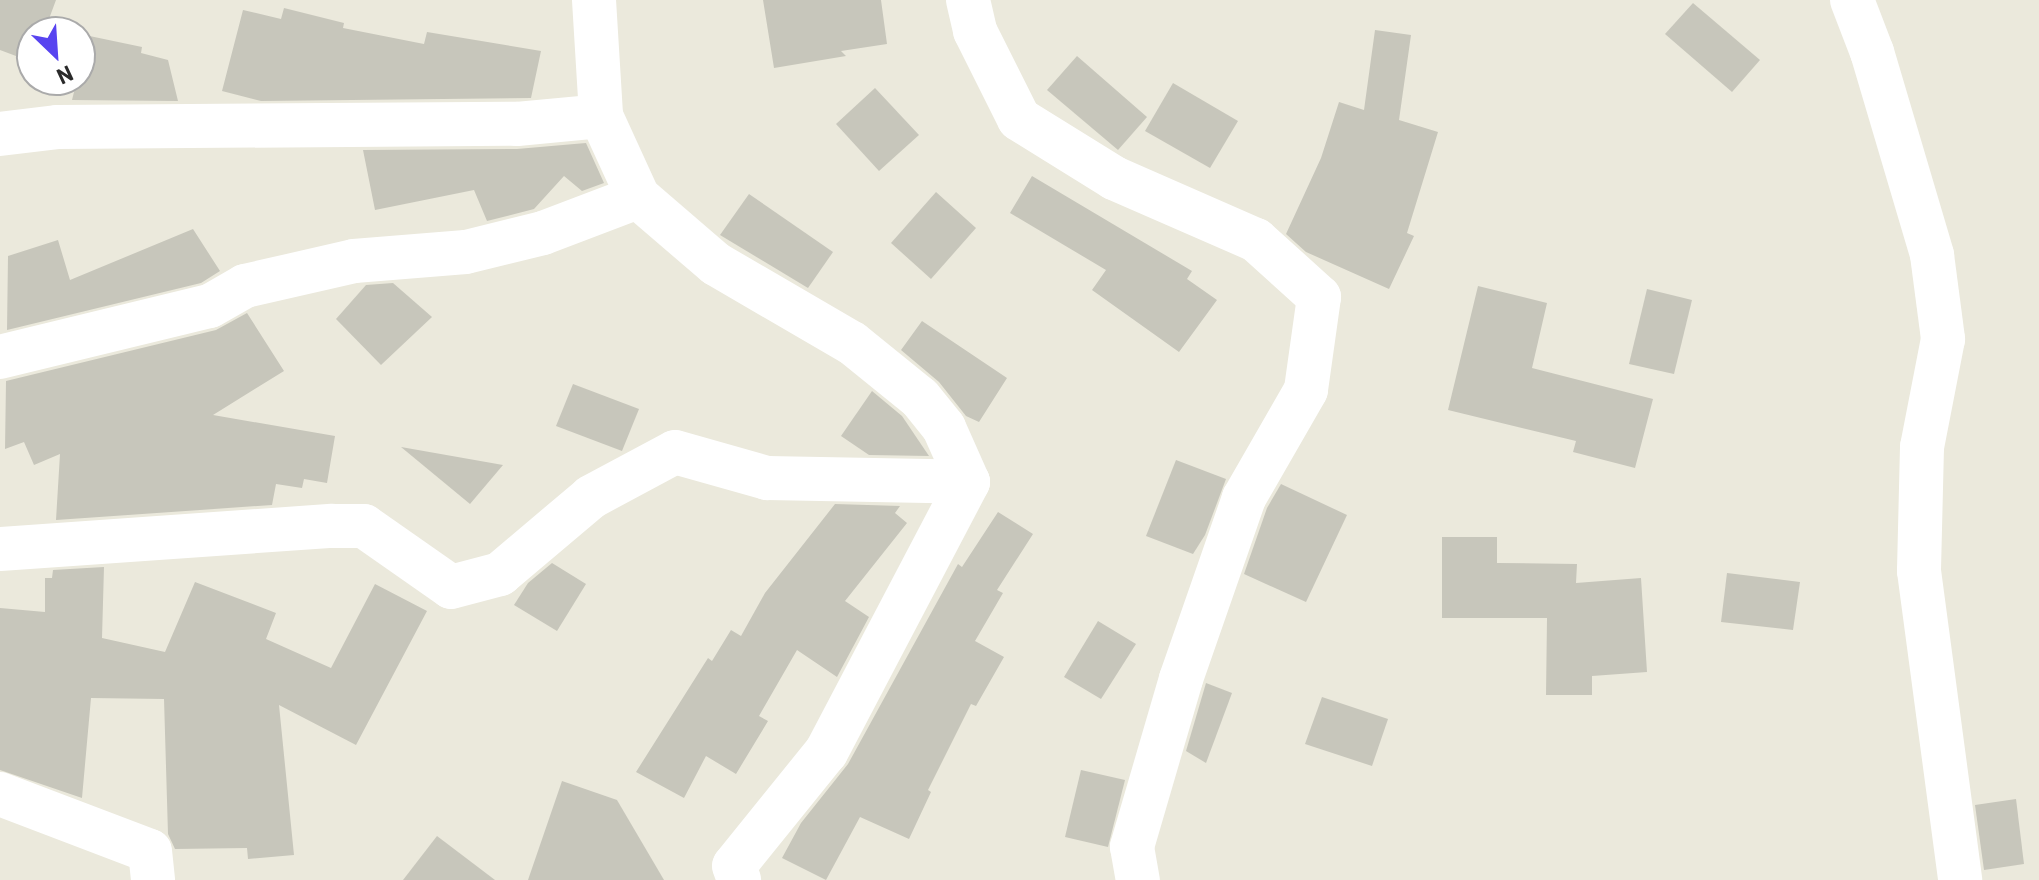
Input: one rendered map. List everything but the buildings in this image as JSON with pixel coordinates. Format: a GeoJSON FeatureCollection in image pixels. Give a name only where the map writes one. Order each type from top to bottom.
{"type":"FeatureCollection","features":[{"type":"Feature","properties":{"kind":"street"},"geometry":{"type":"LineString","coordinates":[[594,0],[601,116],[638,197],[716,264],[852,343],[920,398],[944,428],[968,482]]}},
{"type":"Feature","properties":{"kind":"street"},"geometry":{"type":"LineString","coordinates":[[968,0],[975,31],[1019,119],[1114,178],[1256,240],[1319,297],[1306,390],[1244,498],[1181,679],[1132,847],[1138,880]]}},
{"type":"Feature","properties":{"kind":"street"},"geometry":{"type":"LineString","coordinates":[[1852,0],[1872,52],[1932,255],[1943,339],[1922,447],[1919,571],[1960,880]]}},
{"type":"Feature","properties":{"kind":"street"},"geometry":{"type":"LineString","coordinates":[[0,134],[57,127],[517,124],[601,116]]}},
{"type":"Feature","properties":{"kind":"street"},"geometry":{"type":"LineString","coordinates":[[0,357],[210,306],[245,286],[323,268],[354,261],[466,252],[543,233],[638,197]]}},
{"type":"Feature","properties":{"kind":"street"},"geometry":{"type":"LineString","coordinates":[[0,549],[364,526],[451,587],[500,574],[591,497],[675,452],[767,478],[968,482]]}},
{"type":"Feature","properties":{"kind":"street"},"geometry":{"type":"LineString","coordinates":[[739,880],[734,866],[826,752],[968,482]]}},
{"type":"Feature","properties":{"kind":"street"},"geometry":{"type":"LineString","coordinates":[[0,794],[150,851],[153,880]]}}]}
